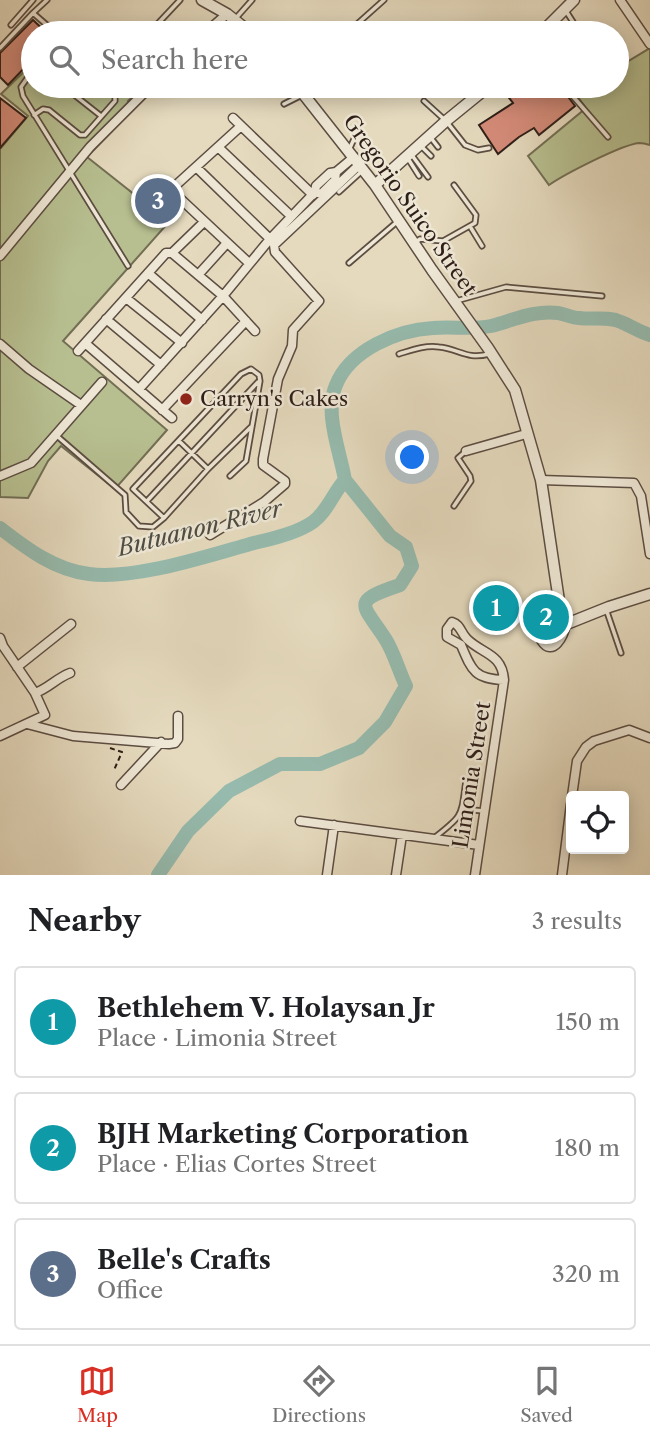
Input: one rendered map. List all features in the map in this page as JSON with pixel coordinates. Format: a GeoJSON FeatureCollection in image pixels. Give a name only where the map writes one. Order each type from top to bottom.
{"type":"FeatureCollection","features":[{"type":"Feature","properties":{"kind":"street"},"geometry":{"type":"LineString","coordinates":[[202,0],[236,21]]}},
{"type":"Feature","properties":{"kind":"street"},"geometry":{"type":"LineString","coordinates":[[552,21],[574,0]]}},
{"type":"Feature","properties":{"kind":"street"},"geometry":{"type":"LineString","coordinates":[[620,0],[650,44]]}},
{"type":"Feature","properties":{"kind":"street"},"geometry":{"type":"LineString","coordinates":[[224,21],[231,17]]}},
{"type":"Feature","properties":{"kind":"street"},"geometry":{"type":"LineString","coordinates":[[0,256],[90,147],[139,98]]}},
{"type":"Feature","properties":{"kind":"street","name":"Gregorio Suico Street"},"geometry":{"type":"LineString","coordinates":[[307,98],[400,219],[514,390],[541,480],[562,621],[566,624]]}},
{"type":"Feature","properties":{"kind":"street"},"geometry":{"type":"LineString","coordinates":[[375,185],[474,98]]}},
{"type":"Feature","properties":{"kind":"street"},"geometry":{"type":"LineString","coordinates":[[233,118],[314,194],[321,194],[333,182],[335,172],[356,160]]}},
{"type":"Feature","properties":{"kind":"street"},"geometry":{"type":"LineString","coordinates":[[153,206],[241,126]]}},
{"type":"Feature","properties":{"kind":"street"},"geometry":{"type":"LineString","coordinates":[[218,147],[291,216]]}},
{"type":"Feature","properties":{"kind":"street"},"geometry":{"type":"LineString","coordinates":[[210,535],[264,502],[285,484],[264,465],[263,459],[278,379],[292,346],[293,330],[318,301],[275,252],[274,245],[356,160]]}},
{"type":"Feature","properties":{"kind":"street"},"geometry":{"type":"LineString","coordinates":[[196,167],[270,239]]}},
{"type":"Feature","properties":{"kind":"street"},"geometry":{"type":"LineString","coordinates":[[172,190],[249,263]]}},
{"type":"Feature","properties":{"kind":"street"},"geometry":{"type":"LineString","coordinates":[[139,389],[182,343],[270,239],[314,194]]}},
{"type":"Feature","properties":{"kind":"street"},"geometry":{"type":"LineString","coordinates":[[172,253],[204,222]]}},
{"type":"Feature","properties":{"kind":"street"},"geometry":{"type":"LineString","coordinates":[[198,275],[227,243]]}},
{"type":"Feature","properties":{"kind":"street"},"geometry":{"type":"LineString","coordinates":[[78,351],[166,253],[172,253],[223,296],[255,331]]}},
{"type":"Feature","properties":{"kind":"street"},"geometry":{"type":"LineString","coordinates":[[148,273],[202,320]]}},
{"type":"Feature","properties":{"kind":"street"},"geometry":{"type":"LineString","coordinates":[[126,298],[182,343]]}},
{"type":"Feature","properties":{"kind":"street"},"geometry":{"type":"LineString","coordinates":[[106,319],[162,365]]}},
{"type":"Feature","properties":{"kind":"street"},"geometry":{"type":"LineString","coordinates":[[162,410],[246,321]]}},
{"type":"Feature","properties":{"kind":"street"},"geometry":{"type":"LineString","coordinates":[[85,343],[172,418]]}},
{"type":"Feature","properties":{"kind":"street"},"geometry":{"type":"LineString","coordinates":[[0,344],[29,369],[81,405]]}},
{"type":"Feature","properties":{"kind":"street"},"geometry":{"type":"LineString","coordinates":[[0,476],[31,463],[102,382]]}},
{"type":"Feature","properties":{"kind":"street"},"geometry":{"type":"LineString","coordinates":[[466,451],[526,434]]}},
{"type":"Feature","properties":{"kind":"street"},"geometry":{"type":"LineString","coordinates":[[541,480],[634,483],[641,496],[650,554]]}},
{"type":"Feature","properties":{"kind":"street"},"geometry":{"type":"LineString","coordinates":[[531,606],[540,639],[550,647],[556,645],[564,635],[566,624],[650,594]]}},
{"type":"Feature","properties":{"kind":"street"},"geometry":{"type":"LineString","coordinates":[[17,667],[71,624]]}},
{"type":"Feature","properties":{"kind":"street"},"geometry":{"type":"LineString","coordinates":[[0,638],[35,693],[45,715],[0,736]]}},
{"type":"Feature","properties":{"kind":"street","name":"Limonia Street"},"geometry":{"type":"LineString","coordinates":[[475,875],[504,680],[504,671],[486,650],[464,642],[477,675],[504,680]]}},
{"type":"Feature","properties":{"kind":"street"},"geometry":{"type":"LineString","coordinates":[[35,693],[70,673]]}},
{"type":"Feature","properties":{"kind":"street"},"geometry":{"type":"LineString","coordinates":[[27,724],[73,736],[175,743],[178,738],[178,716]]}},
{"type":"Feature","properties":{"kind":"street"},"geometry":{"type":"LineString","coordinates":[[573,791],[577,761],[586,747],[594,741],[629,730],[650,738]]}},
{"type":"Feature","properties":{"kind":"street"},"geometry":{"type":"LineString","coordinates":[[121,785],[161,742]]}},
{"type":"Feature","properties":{"kind":"street"},"geometry":{"type":"LineString","coordinates":[[300,821],[479,845]]}},
{"type":"Feature","properties":{"kind":"street"},"geometry":{"type":"LineString","coordinates":[[327,875],[334,825]]}},
{"type":"Feature","properties":{"kind":"street"},"geometry":{"type":"LineString","coordinates":[[396,875],[402,835]]}},
{"type":"Feature","properties":{"kind":"street"},"geometry":{"type":"LineString","coordinates":[[562,875],[566,843]]}},
{"type":"Feature","properties":{"kind":"lane"},"geometry":{"type":"LineString","coordinates":[[11,25],[33,0]]}},
{"type":"Feature","properties":{"kind":"lane"},"geometry":{"type":"LineString","coordinates":[[25,21],[47,0]]}},
{"type":"Feature","properties":{"kind":"lane"},"geometry":{"type":"LineString","coordinates":[[160,21],[180,0]]}},
{"type":"Feature","properties":{"kind":"lane"},"geometry":{"type":"LineString","coordinates":[[231,17],[251,0]]}},
{"type":"Feature","properties":{"kind":"lane"},"geometry":{"type":"LineString","coordinates":[[360,21],[384,0]]}},
{"type":"Feature","properties":{"kind":"lane"},"geometry":{"type":"LineString","coordinates":[[564,9],[572,21]]}},
{"type":"Feature","properties":{"kind":"lane"},"geometry":{"type":"LineString","coordinates":[[33,13],[42,21]]}},
{"type":"Feature","properties":{"kind":"lane"},"geometry":{"type":"LineString","coordinates":[[0,48],[21,26]]}},
{"type":"Feature","properties":{"kind":"lane"},"geometry":{"type":"LineString","coordinates":[[24,98],[68,173],[128,266]]}},
{"type":"Feature","properties":{"kind":"lane"},"geometry":{"type":"LineString","coordinates":[[78,98],[101,116]]}},
{"type":"Feature","properties":{"kind":"lane"},"geometry":{"type":"LineString","coordinates":[[34,115],[43,109],[50,110],[83,135],[115,98]]}},
{"type":"Feature","properties":{"kind":"lane"},"geometry":{"type":"LineString","coordinates":[[284,104],[291,98]]}},
{"type":"Feature","properties":{"kind":"lane"},"geometry":{"type":"LineString","coordinates":[[574,98],[607,136]]}},
{"type":"Feature","properties":{"kind":"lane"},"geometry":{"type":"LineString","coordinates":[[424,101],[469,148],[489,148]]}},
{"type":"Feature","properties":{"kind":"lane"},"geometry":{"type":"LineString","coordinates":[[340,192],[356,160],[358,130]]}},
{"type":"Feature","properties":{"kind":"lane"},"geometry":{"type":"LineString","coordinates":[[429,136],[438,147]]}},
{"type":"Feature","properties":{"kind":"lane"},"geometry":{"type":"LineString","coordinates":[[420,145],[431,156]]}},
{"type":"Feature","properties":{"kind":"lane"},"geometry":{"type":"LineString","coordinates":[[408,155],[419,176]]}},
{"type":"Feature","properties":{"kind":"lane"},"geometry":{"type":"LineString","coordinates":[[408,155],[428,177]]}},
{"type":"Feature","properties":{"kind":"lane"},"geometry":{"type":"LineString","coordinates":[[416,242],[420,239],[443,241],[471,228],[475,223],[476,215],[454,185]]}},
{"type":"Feature","properties":{"kind":"lane"},"geometry":{"type":"LineString","coordinates":[[349,263],[400,219]]}},
{"type":"Feature","properties":{"kind":"lane"},"geometry":{"type":"LineString","coordinates":[[471,228],[482,246]]}},
{"type":"Feature","properties":{"kind":"lane"},"geometry":{"type":"LineString","coordinates":[[454,301],[506,288],[602,296]]}},
{"type":"Feature","properties":{"kind":"lane"},"geometry":{"type":"LineString","coordinates":[[400,354],[421,347],[440,347],[477,357],[490,351]]}},
{"type":"Feature","properties":{"kind":"lane"},"geometry":{"type":"LineString","coordinates":[[125,495],[241,374],[251,369],[259,375],[260,381],[246,461],[230,476]]}},
{"type":"Feature","properties":{"kind":"lane"},"geometry":{"type":"LineString","coordinates":[[146,501],[260,381]]}},
{"type":"Feature","properties":{"kind":"lane"},"geometry":{"type":"LineString","coordinates":[[55,435],[125,495],[126,512],[139,526],[153,527],[159,524],[208,469],[251,427]]}},
{"type":"Feature","properties":{"kind":"lane"},"geometry":{"type":"LineString","coordinates":[[179,440],[208,469]]}},
{"type":"Feature","properties":{"kind":"lane"},"geometry":{"type":"LineString","coordinates":[[454,506],[471,481],[458,458],[466,451]]}},
{"type":"Feature","properties":{"kind":"lane"},"geometry":{"type":"LineString","coordinates":[[133,489],[164,518]]}},
{"type":"Feature","properties":{"kind":"lane"},"geometry":{"type":"LineString","coordinates":[[606,608],[621,653]]}},
{"type":"Feature","properties":{"kind":"lane"},"geometry":{"type":"LineString","coordinates":[[433,839],[459,817],[466,780]]}},
{"type":"Feature","properties":{"kind":"lane"},"geometry":{"type":"LineString","coordinates":[[462,809],[484,811]]}},
{"type":"Feature","properties":{"kind":"path"},"geometry":{"type":"LineString","coordinates":[[110,748],[122,752],[114,770]]}},
{"type":"Feature","properties":{"kind":"green space"},"geometry":{"type":"Polygon","coordinates":[[[650,48],[650,145],[639,143],[620,149],[549,185],[528,156],[586,108],[579,98],[629,98],[629,61],[650,48]]]}},
{"type":"Feature","properties":{"kind":"green space"},"geometry":{"type":"Polygon","coordinates":[[[21,75],[21,98],[131,98],[128,101],[135,107],[87,157],[169,222],[63,341],[167,430],[115,489],[61,446],[48,461],[28,498],[0,497],[0,149],[28,116],[1,94],[21,75]]]}},
{"type":"Feature","properties":{"kind":"building"},"geometry":{"type":"Polygon","coordinates":[[[21,32],[21,71],[8,85],[0,77],[0,53],[21,32]]]}},
{"type":"Feature","properties":{"kind":"building"},"geometry":{"type":"Polygon","coordinates":[[[0,98],[26,118],[0,148],[0,98]]]}},
{"type":"Feature","properties":{"kind":"building"},"geometry":{"type":"Polygon","coordinates":[[[509,98],[569,98],[575,106],[539,135],[534,128],[498,154],[479,125],[513,103],[509,98]]]}},
{"type":"Feature","properties":{"kind":"building"},"geometry":{"type":"Polygon","coordinates":[[[499,594],[507,599],[501,607],[514,616],[510,621],[483,603],[488,595],[495,600],[499,594]]]}},
{"type":"Feature","properties":{"kind":"building"},"geometry":{"type":"Polygon","coordinates":[[[542,603],[551,603],[550,630],[543,630],[542,603]]]}},
{"type":"Feature","properties":{"kind":"waterway","name":"Butuanon River"},"geometry":{"type":"LineString","coordinates":[[0,528],[31,551],[53,563],[77,572],[107,575],[147,571],[281,536],[318,518],[345,480],[332,420],[333,396],[336,385],[352,362],[376,344],[419,330],[484,327],[549,312],[576,318],[616,320],[650,335]]}},
{"type":"Feature","properties":{"kind":"waterway"},"geometry":{"type":"LineString","coordinates":[[158,875],[188,831],[229,791],[280,764],[320,764],[359,748],[385,722],[406,686],[389,645],[365,605],[373,596],[400,585],[412,566],[406,547],[390,536],[345,480]]}},
{"type":"Feature","properties":{"kind":"place","name":"Belle's Crafts"},"geometry":{"type":"Point","coordinates":[158,201]}},
{"type":"Feature","properties":{"kind":"place","name":"Carryn's Cakes"},"geometry":{"type":"Point","coordinates":[186,399]}},
{"type":"Feature","properties":{"kind":"place","name":"Bethlehem V. Holaysan Jr"},"geometry":{"type":"Point","coordinates":[496,608]}},
{"type":"Feature","properties":{"kind":"place","name":"BJH Marketing Corporation"},"geometry":{"type":"Point","coordinates":[546,617]}}]}
